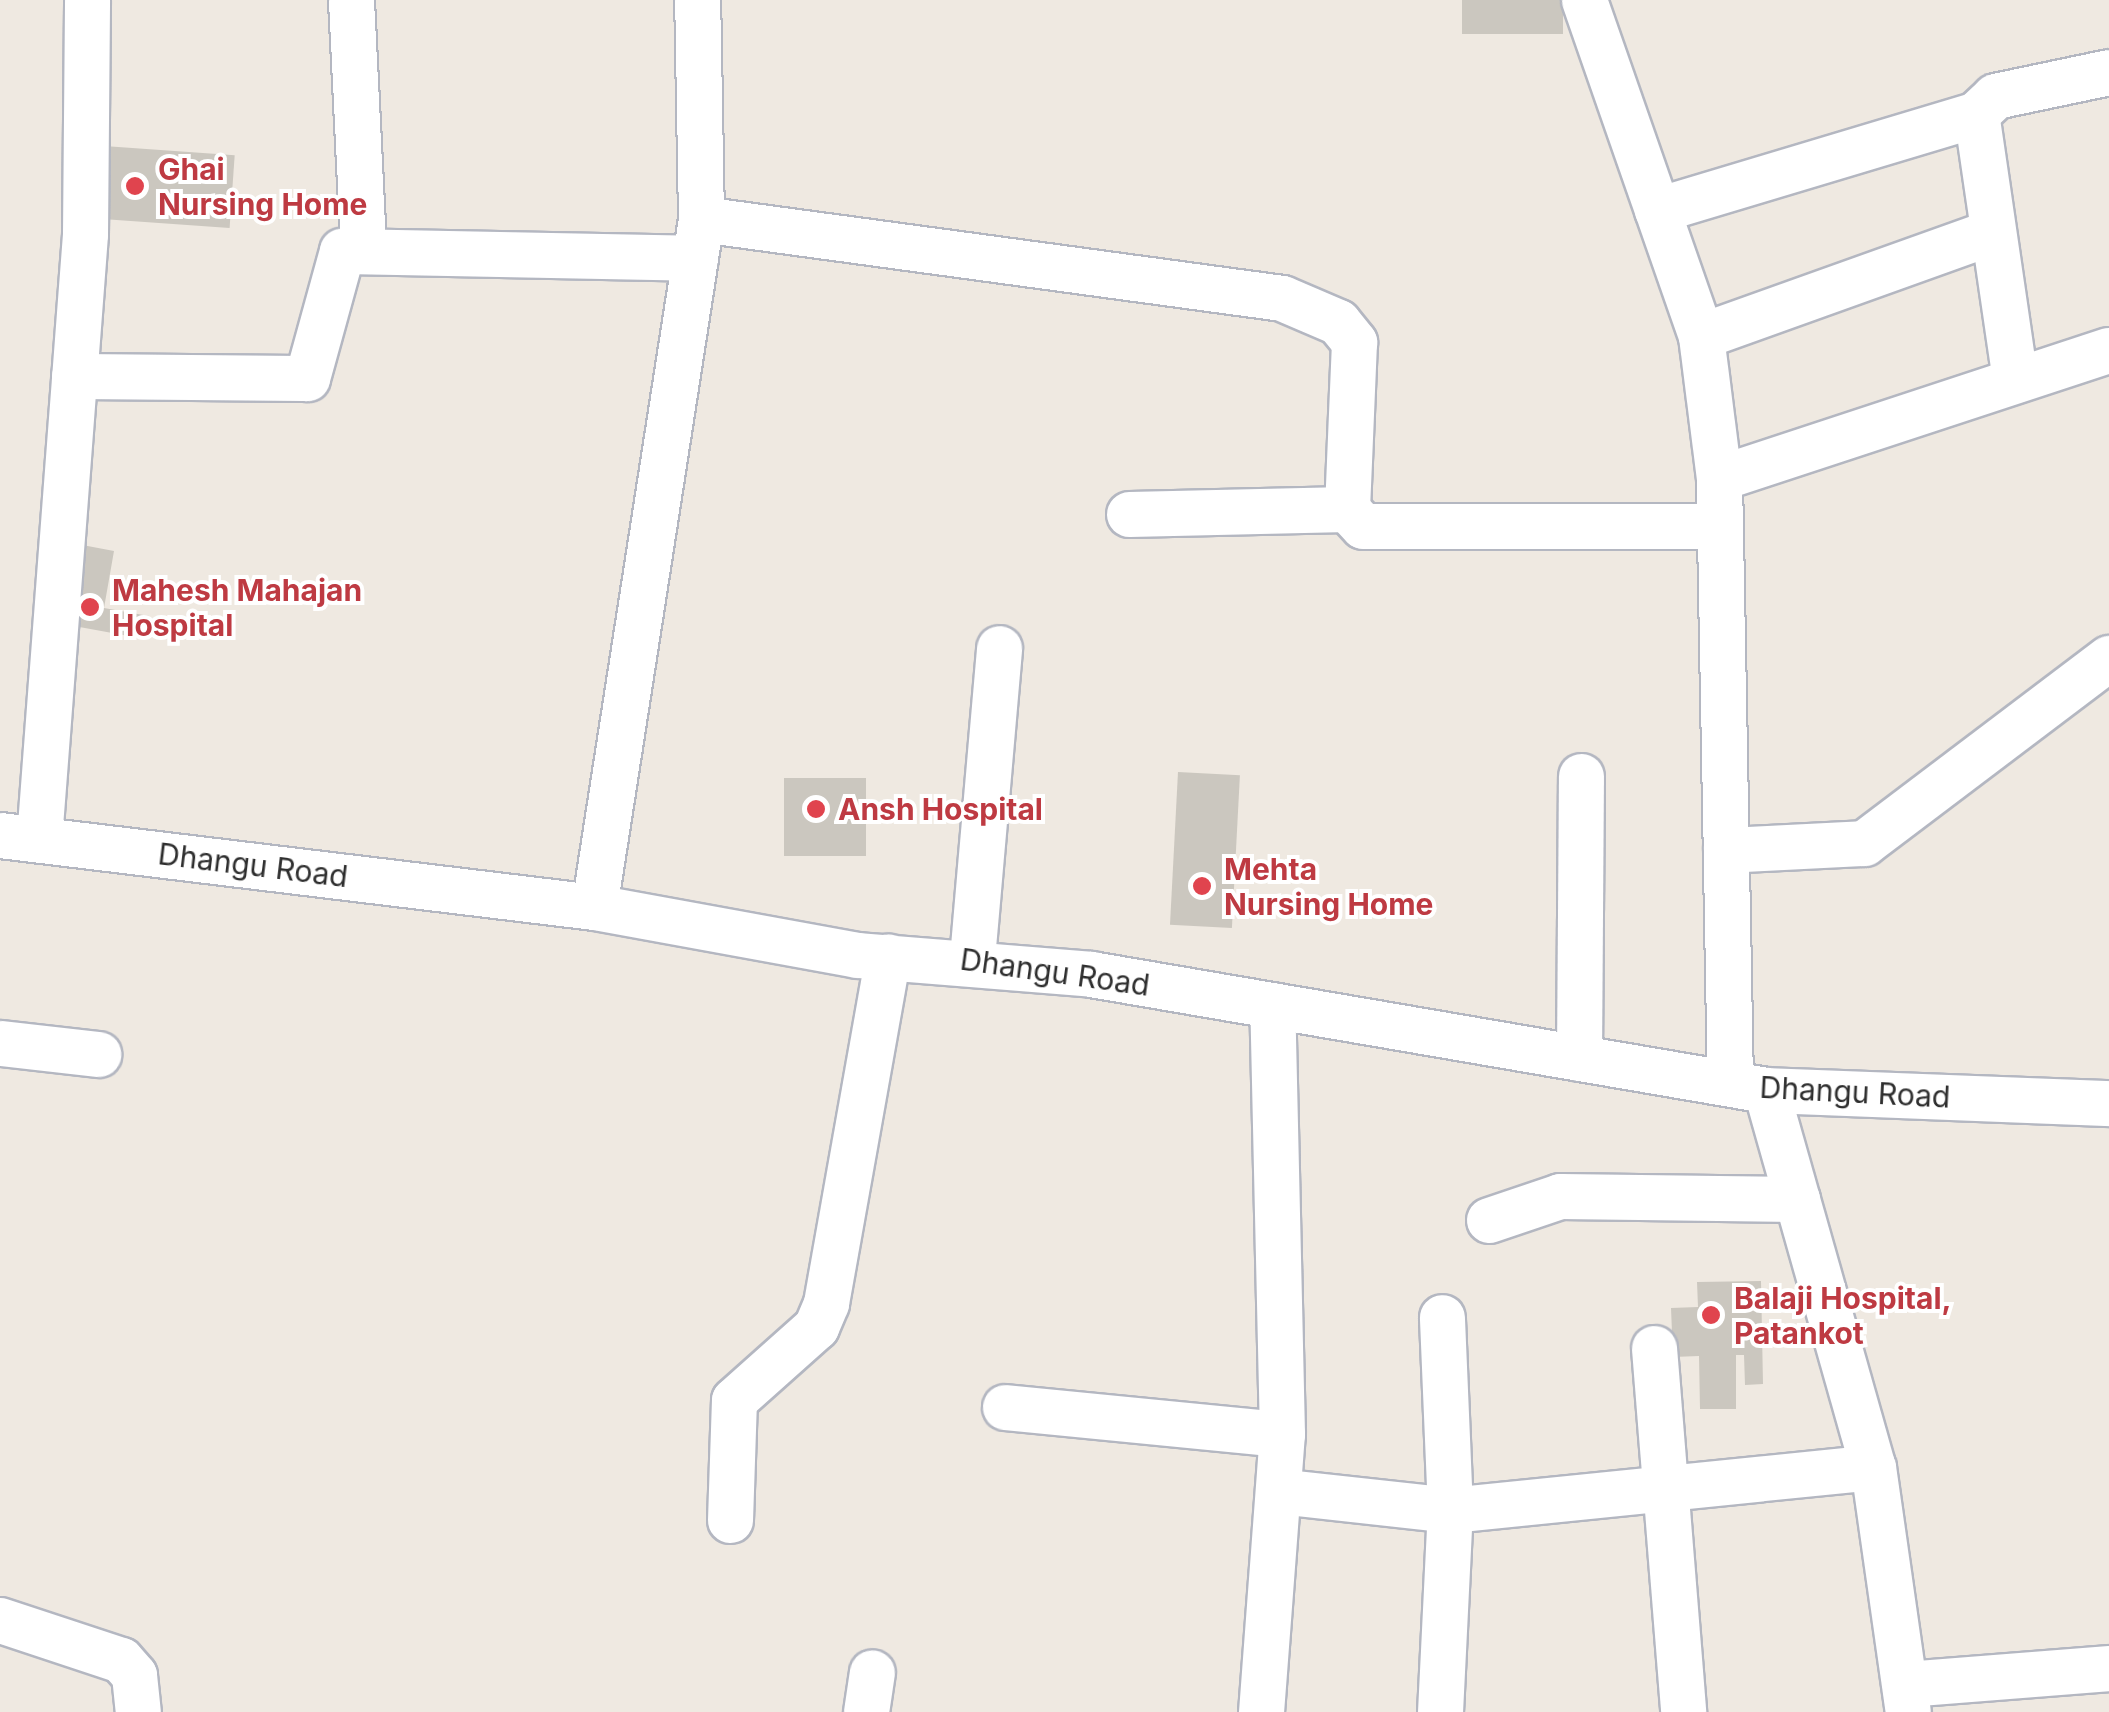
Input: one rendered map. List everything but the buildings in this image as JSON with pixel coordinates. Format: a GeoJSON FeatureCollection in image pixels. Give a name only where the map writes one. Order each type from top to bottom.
{"type":"FeatureCollection","features":[{"type":"Feature","properties":{"kind":"street"},"geometry":{"type":"LineString","coordinates":[[20,837],[74,376],[87,0]]}},
{"type":"Feature","properties":{"kind":"street"},"geometry":{"type":"LineString","coordinates":[[351,0],[363,248]]}},
{"type":"Feature","properties":{"kind":"street"},"geometry":{"type":"LineString","coordinates":[[594,907],[698,239],[697,0]]}},
{"type":"Feature","properties":{"kind":"street"},"geometry":{"type":"LineString","coordinates":[[1584,0],[1701,336],[1720,478],[1726,850],[1748,1086],[1797,1199],[1873,1467],[1907,1698],[2109,1668]]}},
{"type":"Feature","properties":{"kind":"street"},"geometry":{"type":"LineString","coordinates":[[1657,210],[1976,114],[1995,96],[2109,72]]}},
{"type":"Feature","properties":{"kind":"street"},"geometry":{"type":"LineString","coordinates":[[1976,114],[1989,233],[2014,380]]}},
{"type":"Feature","properties":{"kind":"street"},"geometry":{"type":"LineString","coordinates":[[1701,336],[1989,233]]}},
{"type":"Feature","properties":{"kind":"street"},"geometry":{"type":"LineString","coordinates":[[74,376],[307,378],[336,257],[363,248],[698,239],[1282,298],[1338,322],[1354,342],[1347,509]]}},
{"type":"Feature","properties":{"kind":"street"},"geometry":{"type":"LineString","coordinates":[[1720,478],[2109,350]]}},
{"type":"Feature","properties":{"kind":"street"},"geometry":{"type":"LineString","coordinates":[[1129,514],[1347,509],[1364,526],[1720,526]]}},
{"type":"Feature","properties":{"kind":"street"},"geometry":{"type":"LineString","coordinates":[[972,958],[999,648]]}},
{"type":"Feature","properties":{"kind":"street"},"geometry":{"type":"LineString","coordinates":[[1726,850],[1864,843],[2109,658]]}},
{"type":"Feature","properties":{"kind":"street"},"geometry":{"type":"LineString","coordinates":[[1579,1058],[1581,776]]}},
{"type":"Feature","properties":{"kind":"street","name":"Dhangu Road"},"geometry":{"type":"LineString","coordinates":[[20,837],[594,907],[888,956],[972,958],[1748,1086],[2109,1103]]}},
{"type":"Feature","properties":{"kind":"street"},"geometry":{"type":"LineString","coordinates":[[730,1520],[734,1400],[816,1327],[826,1303],[888,956]]}},
{"type":"Feature","properties":{"kind":"street"},"geometry":{"type":"LineString","coordinates":[[1260,1712],[1282,1434],[1272,1005]]}},
{"type":"Feature","properties":{"kind":"street"},"geometry":{"type":"LineString","coordinates":[[0,1043],[98,1054]]}},
{"type":"Feature","properties":{"kind":"street"},"geometry":{"type":"LineString","coordinates":[[1489,1220],[1560,1196],[1797,1199]]}},
{"type":"Feature","properties":{"kind":"street"},"geometry":{"type":"LineString","coordinates":[[1440,1712],[1450,1510],[1442,1317]]}},
{"type":"Feature","properties":{"kind":"street"},"geometry":{"type":"LineString","coordinates":[[1654,1348],[1682,1712]]}},
{"type":"Feature","properties":{"kind":"street"},"geometry":{"type":"LineString","coordinates":[[1005,1407],[1282,1434]]}},
{"type":"Feature","properties":{"kind":"street"},"geometry":{"type":"LineString","coordinates":[[1278,1491],[1450,1510],[1873,1467]]}},
{"type":"Feature","properties":{"kind":"street"},"geometry":{"type":"LineString","coordinates":[[0,1620],[121,1660],[134,1675],[138,1712]]}},
{"type":"Feature","properties":{"kind":"place","name":"Ghai Nursing Home"},"geometry":{"type":"Point","coordinates":[135,186]}},
{"type":"Feature","properties":{"kind":"place","name":"Mahesh Mahajan Hospital"},"geometry":{"type":"Point","coordinates":[90,607]}},
{"type":"Feature","properties":{"kind":"place","name":"Ansh Hospital"},"geometry":{"type":"Point","coordinates":[816,809]}},
{"type":"Feature","properties":{"kind":"place","name":"Mehta Nursing Home"},"geometry":{"type":"Point","coordinates":[1202,886]}},
{"type":"Feature","properties":{"kind":"place","name":"Balaji Hospital, Patankot"},"geometry":{"type":"Point","coordinates":[1711,1315]}}]}
